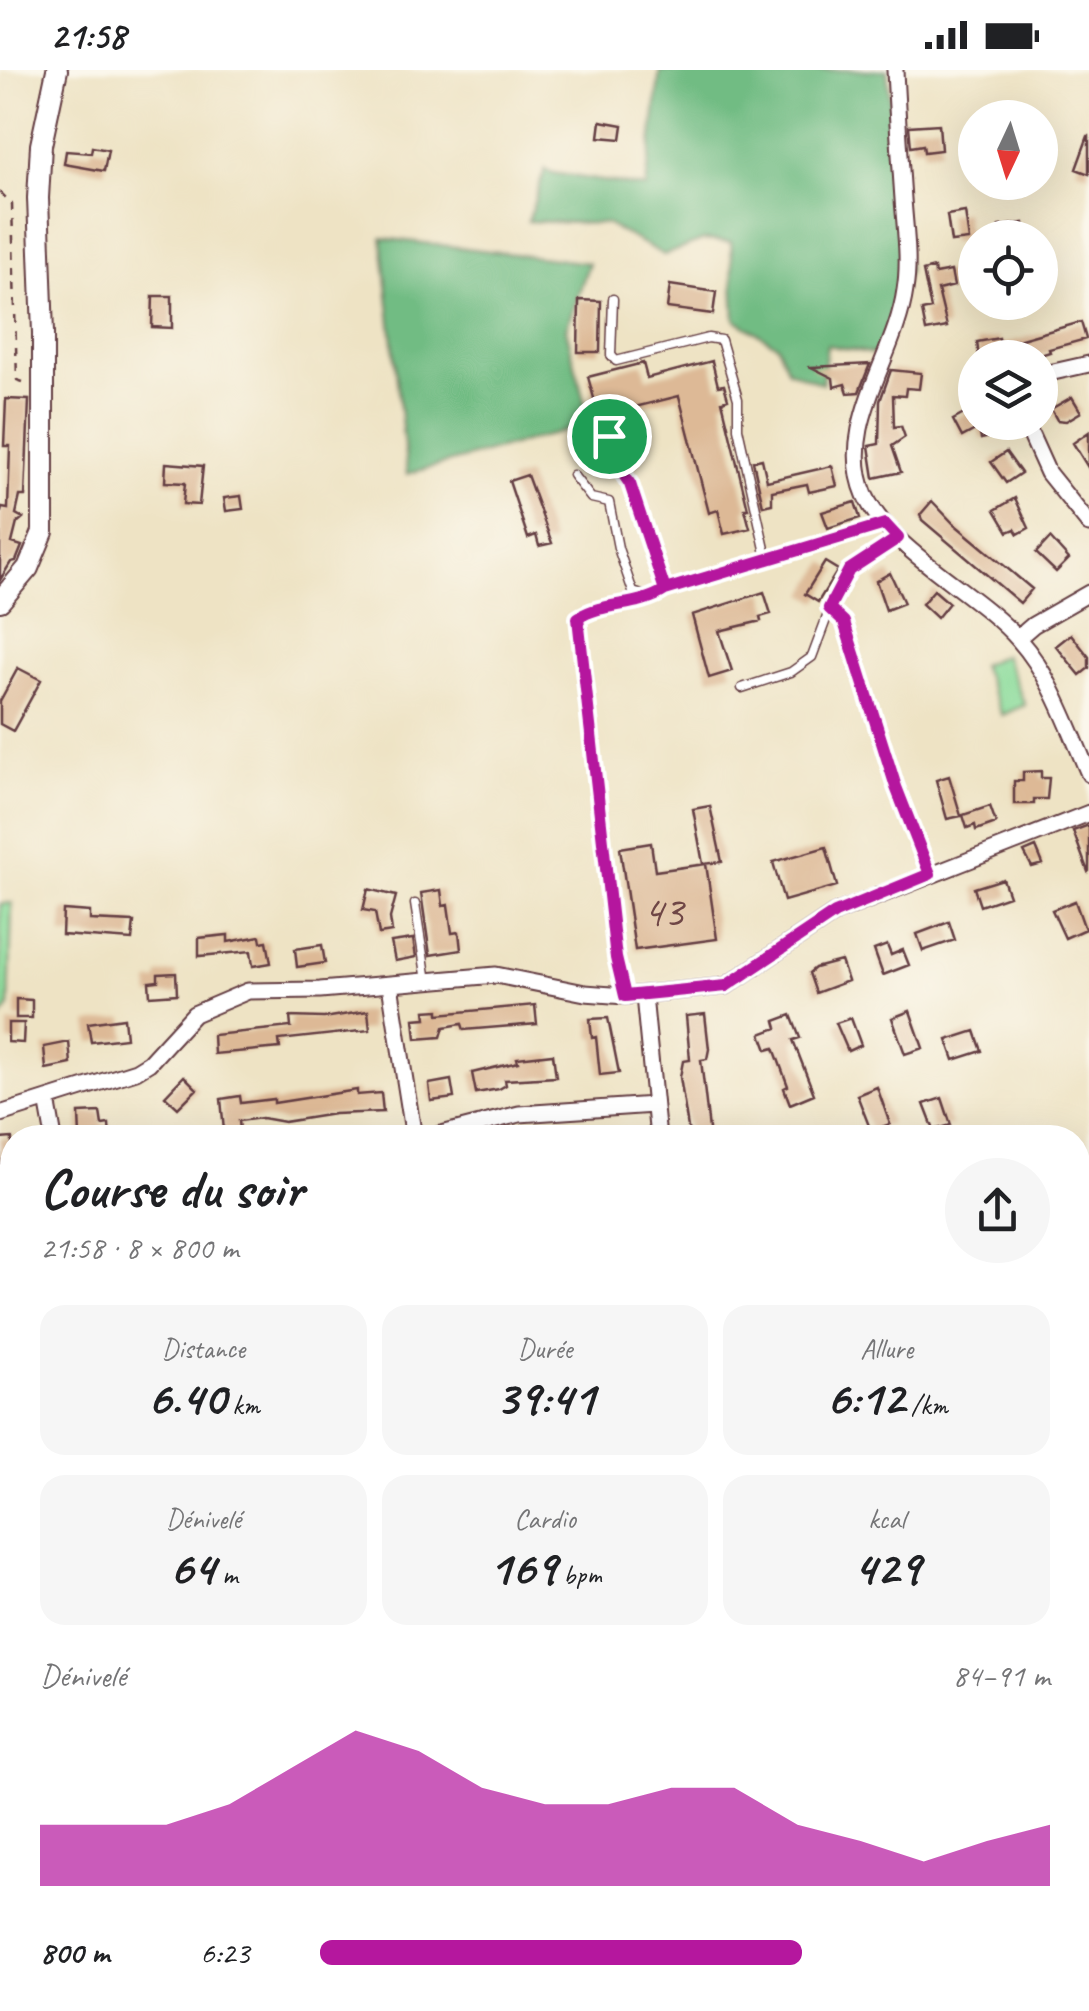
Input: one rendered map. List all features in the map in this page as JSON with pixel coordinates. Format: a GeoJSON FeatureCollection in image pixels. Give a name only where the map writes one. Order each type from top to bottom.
{"type":"FeatureCollection","features":[{"type":"Feature","properties":{"kind":"street"},"geometry":{"type":"LineString","coordinates":[[0,601],[28,568],[42,532],[44,387],[39,180],[47,106],[58,70]]}},
{"type":"Feature","properties":{"kind":"street"},"geometry":{"type":"LineString","coordinates":[[895,70],[906,291],[862,423],[856,453],[858,474],[866,498],[898,538],[1018,638],[1044,674],[1089,774]]}},
{"type":"Feature","properties":{"kind":"street"},"geometry":{"type":"LineString","coordinates":[[1058,371],[1089,364]]}},
{"type":"Feature","properties":{"kind":"street"},"geometry":{"type":"LineString","coordinates":[[1033,440],[1048,473],[1089,524]]}},
{"type":"Feature","properties":{"kind":"street"},"geometry":{"type":"LineString","coordinates":[[1018,638],[1032,625],[1089,593]]}},
{"type":"Feature","properties":{"kind":"street"},"geometry":{"type":"LineString","coordinates":[[0,1114],[143,1067],[194,1014],[248,990],[390,985],[496,975],[585,993],[625,996],[726,986],[835,913],[1089,813]]}},
{"type":"Feature","properties":{"kind":"street"},"geometry":{"type":"LineString","coordinates":[[390,985],[412,1125]]}},
{"type":"Feature","properties":{"kind":"street"},"geometry":{"type":"LineString","coordinates":[[644,996],[656,1125]]}},
{"type":"Feature","properties":{"kind":"street"},"geometry":{"type":"LineString","coordinates":[[48,1098],[52,1125]]}},
{"type":"Feature","properties":{"kind":"street"},"geometry":{"type":"LineString","coordinates":[[476,1125],[519,1114],[654,1105]]}},
{"type":"Feature","properties":{"kind":"lane"},"geometry":{"type":"LineString","coordinates":[[613,298],[611,355],[616,361],[708,338],[721,340],[738,399],[738,428],[767,558]]}},
{"type":"Feature","properties":{"kind":"lane"},"geometry":{"type":"LineString","coordinates":[[614,438],[623,445],[624,456],[618,466],[604,469],[596,463],[592,448],[598,440],[614,438]]}},
{"type":"Feature","properties":{"kind":"lane"},"geometry":{"type":"LineString","coordinates":[[618,466],[630,484],[665,590]]}},
{"type":"Feature","properties":{"kind":"lane"},"geometry":{"type":"LineString","coordinates":[[573,475],[591,498],[609,502],[618,548],[633,592],[652,599]]}},
{"type":"Feature","properties":{"kind":"lane"},"geometry":{"type":"LineString","coordinates":[[625,996],[616,958],[578,618],[589,610],[652,599],[665,590],[885,524]]}},
{"type":"Feature","properties":{"kind":"lane"},"geometry":{"type":"LineString","coordinates":[[742,688],[791,672],[812,657],[829,608],[849,570],[898,538]]}},
{"type":"Feature","properties":{"kind":"lane"},"geometry":{"type":"LineString","coordinates":[[829,608],[844,622],[896,787],[930,874]]}},
{"type":"Feature","properties":{"kind":"lane"},"geometry":{"type":"LineString","coordinates":[[415,904],[427,981]]}},
{"type":"Feature","properties":{"kind":"path"},"geometry":{"type":"LineString","coordinates":[[0,192],[12,204],[17,380],[44,387]]}},
{"type":"Feature","properties":{"kind":"green space"},"geometry":{"type":"Polygon","coordinates":[[[660,70],[887,70],[908,270],[879,355],[827,345],[822,384],[788,370],[777,345],[735,319],[731,242],[704,240],[664,255],[606,224],[528,221],[545,169],[646,188],[660,70]]]}},
{"type":"Feature","properties":{"kind":"green space"},"geometry":{"type":"Polygon","coordinates":[[[382,238],[589,263],[566,329],[590,424],[407,474],[382,238]]]}},
{"type":"Feature","properties":{"kind":"green space"},"geometry":{"type":"Polygon","coordinates":[[[1004,655],[1025,705],[1002,715],[981,665],[1004,655]]]}},
{"type":"Feature","properties":{"kind":"green space"},"geometry":{"type":"Polygon","coordinates":[[[12,903],[9,1008],[0,1019],[0,904],[12,903]]]}},
{"type":"Feature","properties":{"kind":"building"},"geometry":{"type":"Polygon","coordinates":[[[601,121],[623,125],[621,139],[599,137],[601,121]]]}},
{"type":"Feature","properties":{"kind":"building"},"geometry":{"type":"Polygon","coordinates":[[[939,124],[941,150],[924,152],[923,145],[911,147],[909,126],[939,124]]]}},
{"type":"Feature","properties":{"kind":"building"},"geometry":{"type":"Polygon","coordinates":[[[1089,136],[1089,174],[1076,169],[1089,136]]]}},
{"type":"Feature","properties":{"kind":"building"},"geometry":{"type":"Polygon","coordinates":[[[92,147],[108,150],[104,171],[64,164],[66,151],[91,153],[92,147]]]}},
{"type":"Feature","properties":{"kind":"building"},"geometry":{"type":"Polygon","coordinates":[[[965,212],[966,220],[958,220],[958,241],[951,242],[947,215],[965,212]]]}},
{"type":"Feature","properties":{"kind":"building"},"geometry":{"type":"Polygon","coordinates":[[[934,268],[935,274],[951,271],[954,286],[938,290],[947,327],[926,331],[922,311],[931,309],[923,271],[934,268]]]}},
{"type":"Feature","properties":{"kind":"building"},"geometry":{"type":"Polygon","coordinates":[[[670,285],[716,292],[713,314],[667,308],[670,285]]]}},
{"type":"Feature","properties":{"kind":"building"},"geometry":{"type":"Polygon","coordinates":[[[153,296],[172,296],[172,328],[152,327],[153,296]]]}},
{"type":"Feature","properties":{"kind":"building"},"geometry":{"type":"Polygon","coordinates":[[[579,300],[601,301],[600,352],[578,352],[579,300]]]}},
{"type":"Feature","properties":{"kind":"building"},"geometry":{"type":"Polygon","coordinates":[[[1081,322],[1086,339],[1058,347],[1058,340],[1018,340],[1081,322]]]}},
{"type":"Feature","properties":{"kind":"building"},"geometry":{"type":"Polygon","coordinates":[[[712,361],[718,386],[724,385],[728,399],[722,401],[750,528],[724,534],[718,510],[709,513],[679,396],[599,416],[588,377],[643,363],[647,378],[712,361]]]}},
{"type":"Feature","properties":{"kind":"building"},"geometry":{"type":"Polygon","coordinates":[[[870,364],[859,392],[848,393],[845,384],[834,387],[833,378],[811,367],[870,364]]]}},
{"type":"Feature","properties":{"kind":"building"},"geometry":{"type":"Polygon","coordinates":[[[891,370],[921,373],[919,389],[906,388],[905,396],[893,395],[894,427],[901,426],[905,437],[892,446],[901,472],[874,478],[869,446],[879,444],[880,401],[891,370]]]}},
{"type":"Feature","properties":{"kind":"building"},"geometry":{"type":"Polygon","coordinates":[[[1072,397],[1081,412],[1066,421],[1058,420],[1058,405],[1072,397]]]}},
{"type":"Feature","properties":{"kind":"building"},"geometry":{"type":"Polygon","coordinates":[[[6,399],[29,400],[25,496],[20,496],[16,514],[23,518],[17,523],[12,543],[22,546],[16,561],[11,562],[0,580],[0,516],[2,508],[8,509],[10,446],[4,446],[6,399]]]}},
{"type":"Feature","properties":{"kind":"building"},"geometry":{"type":"Polygon","coordinates":[[[1089,432],[1089,469],[1073,443],[1089,432]]]}},
{"type":"Feature","properties":{"kind":"building"},"geometry":{"type":"Polygon","coordinates":[[[1006,452],[1021,473],[1006,483],[991,462],[1006,452]]]}},
{"type":"Feature","properties":{"kind":"building"},"geometry":{"type":"Polygon","coordinates":[[[762,459],[767,481],[832,466],[837,486],[809,492],[807,484],[772,491],[772,504],[763,506],[753,461],[762,459]]]}},
{"type":"Feature","properties":{"kind":"building"},"geometry":{"type":"Polygon","coordinates":[[[166,463],[203,466],[199,505],[183,504],[185,483],[165,482],[166,463]]]}},
{"type":"Feature","properties":{"kind":"building"},"geometry":{"type":"Polygon","coordinates":[[[527,475],[552,543],[539,546],[536,535],[528,538],[509,481],[527,475]]]}},
{"type":"Feature","properties":{"kind":"building"},"geometry":{"type":"Polygon","coordinates":[[[241,496],[243,509],[226,511],[224,498],[241,496]]]}},
{"type":"Feature","properties":{"kind":"building"},"geometry":{"type":"Polygon","coordinates":[[[1015,498],[1029,528],[1018,534],[1015,529],[1008,532],[995,510],[1015,498]]]}},
{"type":"Feature","properties":{"kind":"building"},"geometry":{"type":"Polygon","coordinates":[[[932,501],[1032,589],[1020,603],[922,520],[920,515],[932,501]]]}},
{"type":"Feature","properties":{"kind":"building"},"geometry":{"type":"Polygon","coordinates":[[[855,502],[860,518],[828,528],[822,512],[855,502]]]}},
{"type":"Feature","properties":{"kind":"building"},"geometry":{"type":"Polygon","coordinates":[[[1050,538],[1069,559],[1056,572],[1036,553],[1050,538]]]}},
{"type":"Feature","properties":{"kind":"building"},"geometry":{"type":"Polygon","coordinates":[[[825,562],[838,570],[818,602],[805,594],[825,562]]]}},
{"type":"Feature","properties":{"kind":"building"},"geometry":{"type":"Polygon","coordinates":[[[890,573],[904,603],[886,610],[876,581],[890,573]]]}},
{"type":"Feature","properties":{"kind":"building"},"geometry":{"type":"Polygon","coordinates":[[[934,590],[949,603],[937,618],[922,604],[934,590]]]}},
{"type":"Feature","properties":{"kind":"building"},"geometry":{"type":"Polygon","coordinates":[[[764,592],[771,614],[760,617],[761,621],[719,631],[732,671],[709,678],[692,615],[764,592]]]}},
{"type":"Feature","properties":{"kind":"building"},"geometry":{"type":"Polygon","coordinates":[[[1071,634],[1089,657],[1089,668],[1080,675],[1056,646],[1071,634]]]}},
{"type":"Feature","properties":{"kind":"building"},"geometry":{"type":"Polygon","coordinates":[[[18,668],[41,680],[13,731],[0,724],[0,701],[18,668]]]}},
{"type":"Feature","properties":{"kind":"building"},"geometry":{"type":"Polygon","coordinates":[[[1041,771],[1041,778],[1049,778],[1047,799],[1014,804],[1014,781],[1023,781],[1023,772],[1041,771]]]}},
{"type":"Feature","properties":{"kind":"building"},"geometry":{"type":"Polygon","coordinates":[[[949,776],[961,816],[947,819],[936,780],[949,776]]]}},
{"type":"Feature","properties":{"kind":"building"},"geometry":{"type":"Polygon","coordinates":[[[710,806],[722,862],[703,864],[693,809],[710,806]]]}},
{"type":"Feature","properties":{"kind":"building"},"geometry":{"type":"Polygon","coordinates":[[[990,806],[996,823],[976,830],[975,825],[967,828],[963,815],[990,806]]]}},
{"type":"Feature","properties":{"kind":"building"},"geometry":{"type":"Polygon","coordinates":[[[1089,825],[1089,871],[1088,872],[1073,831],[1089,825]]]}},
{"type":"Feature","properties":{"kind":"building"},"geometry":{"type":"Polygon","coordinates":[[[651,843],[655,871],[706,864],[717,939],[635,950],[620,848],[651,843]]]}},
{"type":"Feature","properties":{"kind":"building"},"geometry":{"type":"Polygon","coordinates":[[[826,847],[837,886],[784,901],[773,862],[826,847]]]}},
{"type":"Feature","properties":{"kind":"building"},"geometry":{"type":"Polygon","coordinates":[[[1036,847],[1043,864],[1032,867],[1024,852],[1036,847]]]}},
{"type":"Feature","properties":{"kind":"building"},"geometry":{"type":"Polygon","coordinates":[[[1003,879],[1009,896],[980,906],[974,888],[1003,879]]]}},
{"type":"Feature","properties":{"kind":"building"},"geometry":{"type":"Polygon","coordinates":[[[368,889],[396,896],[390,918],[392,932],[379,934],[375,912],[363,910],[368,889]]]}},
{"type":"Feature","properties":{"kind":"building"},"geometry":{"type":"Polygon","coordinates":[[[441,890],[443,906],[448,905],[452,933],[459,932],[461,950],[430,955],[421,893],[441,890]]]}},
{"type":"Feature","properties":{"kind":"building"},"geometry":{"type":"Polygon","coordinates":[[[1075,901],[1085,929],[1065,938],[1052,910],[1075,901]]]}},
{"type":"Feature","properties":{"kind":"building"},"geometry":{"type":"Polygon","coordinates":[[[63,910],[90,912],[90,920],[134,922],[132,940],[62,935],[63,910]]]}},
{"type":"Feature","properties":{"kind":"building"},"geometry":{"type":"Polygon","coordinates":[[[949,922],[955,940],[923,951],[917,934],[949,922]]]}},
{"type":"Feature","properties":{"kind":"building"},"geometry":{"type":"Polygon","coordinates":[[[228,935],[228,942],[260,936],[261,942],[267,941],[271,963],[253,966],[251,951],[199,956],[199,938],[228,935]]]}},
{"type":"Feature","properties":{"kind":"building"},"geometry":{"type":"Polygon","coordinates":[[[413,939],[416,957],[395,961],[391,942],[413,939]]]}},
{"type":"Feature","properties":{"kind":"building"},"geometry":{"type":"Polygon","coordinates":[[[322,945],[325,963],[297,967],[295,949],[322,945]]]}},
{"type":"Feature","properties":{"kind":"building"},"geometry":{"type":"Polygon","coordinates":[[[887,945],[891,955],[903,950],[909,965],[883,975],[874,950],[887,945]]]}},
{"type":"Feature","properties":{"kind":"building"},"geometry":{"type":"Polygon","coordinates":[[[841,961],[848,981],[816,993],[809,973],[841,961]]]}},
{"type":"Feature","properties":{"kind":"building"},"geometry":{"type":"Polygon","coordinates":[[[176,973],[177,994],[150,996],[149,982],[158,981],[158,974],[176,973]]]}},
{"type":"Feature","properties":{"kind":"building"},"geometry":{"type":"Polygon","coordinates":[[[16,999],[32,1000],[32,1018],[16,1018],[16,999]]]}},
{"type":"Feature","properties":{"kind":"building"},"geometry":{"type":"Polygon","coordinates":[[[535,1005],[537,1024],[464,1030],[462,1024],[444,1027],[441,1037],[416,1039],[414,1019],[426,1018],[425,1011],[439,1010],[439,1014],[535,1005]]]}},
{"type":"Feature","properties":{"kind":"building"},"geometry":{"type":"Polygon","coordinates":[[[368,1011],[370,1030],[279,1040],[280,1048],[214,1054],[213,1035],[291,1027],[290,1017],[324,1018],[368,1011]]]}},
{"type":"Feature","properties":{"kind":"building"},"geometry":{"type":"Polygon","coordinates":[[[910,1011],[923,1048],[905,1054],[892,1018],[910,1011]]]}},
{"type":"Feature","properties":{"kind":"building"},"geometry":{"type":"Polygon","coordinates":[[[705,1014],[709,1049],[707,1059],[701,1060],[708,1125],[688,1125],[680,1077],[683,1061],[690,1060],[686,1016],[705,1014]]]}},
{"type":"Feature","properties":{"kind":"building"},"geometry":{"type":"Polygon","coordinates":[[[791,1015],[800,1038],[793,1040],[814,1094],[790,1104],[784,1088],[788,1086],[774,1048],[767,1050],[761,1034],[777,1028],[775,1021],[791,1015]]]}},
{"type":"Feature","properties":{"kind":"building"},"geometry":{"type":"Polygon","coordinates":[[[124,1018],[126,1038],[91,1042],[88,1023],[124,1018]]]}},
{"type":"Feature","properties":{"kind":"building"},"geometry":{"type":"Polygon","coordinates":[[[608,1018],[619,1073],[600,1075],[590,1019],[608,1018]]]}},
{"type":"Feature","properties":{"kind":"building"},"geometry":{"type":"Polygon","coordinates":[[[851,1018],[861,1045],[848,1051],[836,1023],[851,1018]]]}},
{"type":"Feature","properties":{"kind":"building"},"geometry":{"type":"Polygon","coordinates":[[[8,1023],[24,1023],[23,1043],[8,1042],[8,1023]]]}},
{"type":"Feature","properties":{"kind":"building"},"geometry":{"type":"Polygon","coordinates":[[[975,1031],[982,1051],[954,1060],[947,1040],[975,1031]]]}},
{"type":"Feature","properties":{"kind":"building"},"geometry":{"type":"Polygon","coordinates":[[[69,1042],[71,1064],[46,1069],[44,1047],[69,1042]]]}},
{"type":"Feature","properties":{"kind":"building"},"geometry":{"type":"Polygon","coordinates":[[[553,1054],[556,1077],[505,1080],[506,1085],[499,1089],[476,1093],[472,1073],[518,1062],[517,1058],[553,1054]]]}},
{"type":"Feature","properties":{"kind":"building"},"geometry":{"type":"Polygon","coordinates":[[[184,1076],[197,1089],[178,1108],[165,1096],[184,1076]]]}},
{"type":"Feature","properties":{"kind":"building"},"geometry":{"type":"Polygon","coordinates":[[[451,1080],[454,1098],[431,1101],[429,1084],[451,1080]]]}},
{"type":"Feature","properties":{"kind":"building"},"geometry":{"type":"Polygon","coordinates":[[[877,1087],[890,1124],[869,1125],[857,1095],[877,1087]]]}},
{"type":"Feature","properties":{"kind":"building"},"geometry":{"type":"Polygon","coordinates":[[[357,1090],[357,1095],[381,1093],[383,1112],[284,1122],[262,1118],[223,1125],[221,1099],[240,1096],[241,1103],[274,1099],[274,1103],[357,1090]]]}},
{"type":"Feature","properties":{"kind":"building"},"geometry":{"type":"Polygon","coordinates":[[[942,1098],[951,1125],[932,1125],[924,1104],[942,1098]]]}},
{"type":"Feature","properties":{"kind":"building"},"geometry":{"type":"Polygon","coordinates":[[[100,1112],[102,1125],[79,1125],[79,1113],[100,1112]]]}},
{"type":"Feature","properties":{"kind":"route"},"geometry":{"type":"LineString","coordinates":[[609,436],[594,444],[593,458],[604,469],[618,466],[630,484],[665,590],[885,524],[898,538],[849,570],[829,608],[844,622],[896,787],[930,874],[835,913],[739,980],[719,988],[625,996],[616,958],[578,618],[589,610],[652,599],[665,590],[630,484],[618,466],[624,456],[623,445],[609,436]]}}]}
